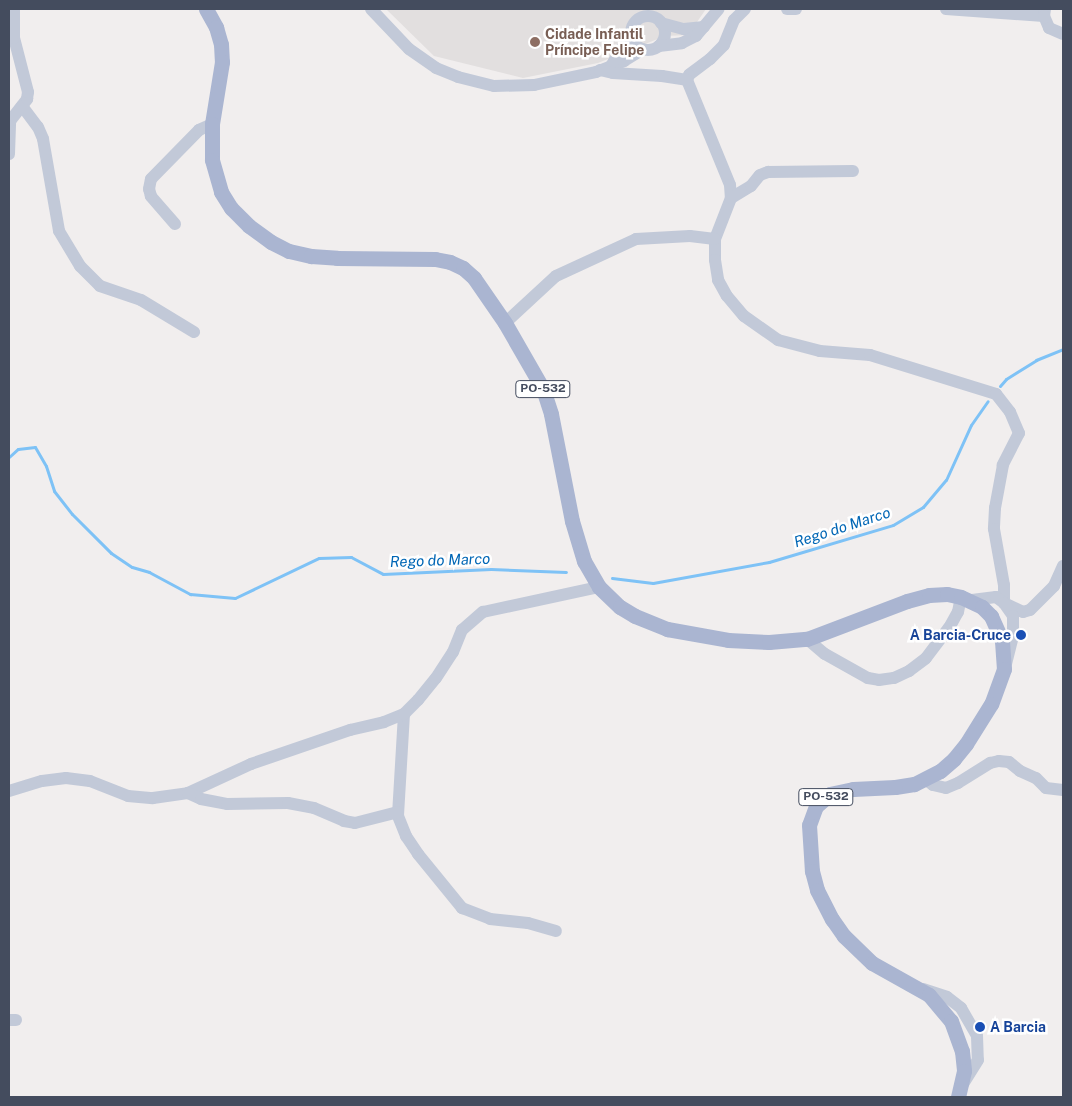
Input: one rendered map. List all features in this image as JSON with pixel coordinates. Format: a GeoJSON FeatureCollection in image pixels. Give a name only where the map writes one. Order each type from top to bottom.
{"type":"FeatureCollection","features":[{"type":"Feature","properties":{"kind":"main road","name":"PO-532"},"geometry":{"type":"LineString","coordinates":[[206,9],[216,27],[221,44],[222,62],[212,124],[212,160],[221,192],[231,208],[271,242],[289,251],[311,256],[415,258],[450,262],[463,268],[474,278],[506,324],[543,389],[551,414],[577,542],[584,561],[599,587],[620,607],[635,616],[667,629],[728,640],[769,642],[807,639],[907,601],[929,595],[947,594],[966,598],[982,606],[997,626],[1005,656],[1004,669],[991,704],[966,744],[940,771],[925,779],[894,787],[852,789],[830,794],[816,806],[809,826],[812,871],[817,890],[832,919],[857,951],[888,973],[929,995],[940,1007],[958,1036],[963,1061],[960,1092]]}},
{"type":"Feature","properties":{"kind":"street"},"geometry":{"type":"LineString","coordinates":[[9,154],[10,121],[27,99],[28,92],[14,38],[14,9]]}},
{"type":"Feature","properties":{"kind":"street"},"geometry":{"type":"LineString","coordinates":[[371,9],[409,49],[436,68],[458,77],[494,86],[534,86],[605,68],[624,61],[643,49]]}},
{"type":"Feature","properties":{"kind":"street"},"geometry":{"type":"LineString","coordinates":[[745,9],[734,20],[724,45],[715,55],[689,74],[687,80],[726,175],[731,198],[715,239],[714,260],[718,280],[727,296],[744,316],[778,340],[820,352],[870,355],[996,394],[1002,400],[1016,420],[1018,433],[1004,465],[995,508],[994,528],[1004,585],[1004,603],[1013,616],[1014,626],[1004,669]]}},
{"type":"Feature","properties":{"kind":"street"},"geometry":{"type":"LineString","coordinates":[[787,9],[796,9]]}},
{"type":"Feature","properties":{"kind":"street"},"geometry":{"type":"LineString","coordinates":[[946,9],[1045,12],[1049,28],[1063,34]]}},
{"type":"Feature","properties":{"kind":"street"},"geometry":{"type":"LineString","coordinates":[[605,68],[632,33],[642,13],[661,23],[684,29],[715,15]]}},
{"type":"Feature","properties":{"kind":"street"},"geometry":{"type":"LineString","coordinates":[[632,33],[635,43],[643,49],[649,50],[659,46],[682,43],[696,36],[715,15]]}},
{"type":"Feature","properties":{"kind":"street"},"geometry":{"type":"LineString","coordinates":[[715,15],[723,21],[728,34]]}},
{"type":"Feature","properties":{"kind":"street"},"geometry":{"type":"LineString","coordinates":[[659,46],[664,36],[661,23]]}},
{"type":"Feature","properties":{"kind":"street"},"geometry":{"type":"LineString","coordinates":[[605,68],[687,80]]}},
{"type":"Feature","properties":{"kind":"street"},"geometry":{"type":"LineString","coordinates":[[22,106],[38,128],[43,139],[60,231],[80,266],[100,286],[141,300],[194,332]]}},
{"type":"Feature","properties":{"kind":"street"},"geometry":{"type":"LineString","coordinates":[[175,224],[151,196],[149,189],[151,179],[199,130],[212,124]]}},
{"type":"Feature","properties":{"kind":"street"},"geometry":{"type":"LineString","coordinates":[[731,198],[751,186],[760,175],[768,172],[853,171]]}},
{"type":"Feature","properties":{"kind":"street"},"geometry":{"type":"LineString","coordinates":[[506,324],[556,276],[636,239],[690,236],[715,239]]}},
{"type":"Feature","properties":{"kind":"street"},"geometry":{"type":"LineString","coordinates":[[807,639],[824,654],[868,678],[879,680],[894,678],[909,671],[926,658],[950,628],[966,598],[996,597],[1023,612],[1030,610],[1054,586],[1063,566]]}},
{"type":"Feature","properties":{"kind":"street"},"geometry":{"type":"LineString","coordinates":[[9,791],[42,781],[66,778],[90,781],[128,796],[153,798],[188,793],[251,764],[404,714],[436,678],[454,652],[462,630],[475,617],[494,608],[537,602],[599,587]]}},
{"type":"Feature","properties":{"kind":"street"},"geometry":{"type":"LineString","coordinates":[[404,714],[398,812],[406,836],[418,854],[462,908],[490,919],[528,923],[556,930]]}},
{"type":"Feature","properties":{"kind":"street"},"geometry":{"type":"LineString","coordinates":[[925,779],[933,785],[946,788],[958,783],[990,763],[999,760],[1009,762],[1020,771],[1036,778],[1046,788],[1063,790]]}},
{"type":"Feature","properties":{"kind":"street"},"geometry":{"type":"LineString","coordinates":[[188,793],[202,799],[227,804],[288,803],[314,808],[344,821],[355,822],[398,812]]}},
{"type":"Feature","properties":{"kind":"shaded area","name":"Cidade Infantil Príncipe Felipe"},"geometry":{"type":"Polygon","coordinates":[[[386,9],[706,9],[688,35],[665,36],[598,63],[523,78],[434,56],[386,9]]]}},
{"type":"Feature","properties":{"kind":"waterway","name":"Rego do Marco"},"geometry":{"type":"LineString","coordinates":[[1000,386],[1006,379],[1036,360],[1063,349]]}},
{"type":"Feature","properties":{"kind":"waterway","name":"Rego do Marco"},"geometry":{"type":"LineString","coordinates":[[612,578],[653,583],[769,562],[893,525],[923,507],[946,480],[971,425],[988,401]]}},
{"type":"Feature","properties":{"kind":"waterway","name":"Rego do Marco"},"geometry":{"type":"LineString","coordinates":[[9,457],[18,449],[35,447],[46,466],[54,491],[72,514],[111,553],[132,567],[149,572],[190,594],[235,598],[319,558],[351,557],[383,574],[491,569],[566,572]]}},
{"type":"Feature","properties":{"kind":"place","name":"Cidade Infantil Príncipe Felipe"},"geometry":{"type":"Point","coordinates":[535,42]}},
{"type":"Feature","properties":{"kind":"place","name":"A Barcia-Cruce"},"geometry":{"type":"Point","coordinates":[1021,635]}},
{"type":"Feature","properties":{"kind":"place","name":"A Barcia"},"geometry":{"type":"Point","coordinates":[980,1027]}}]}
